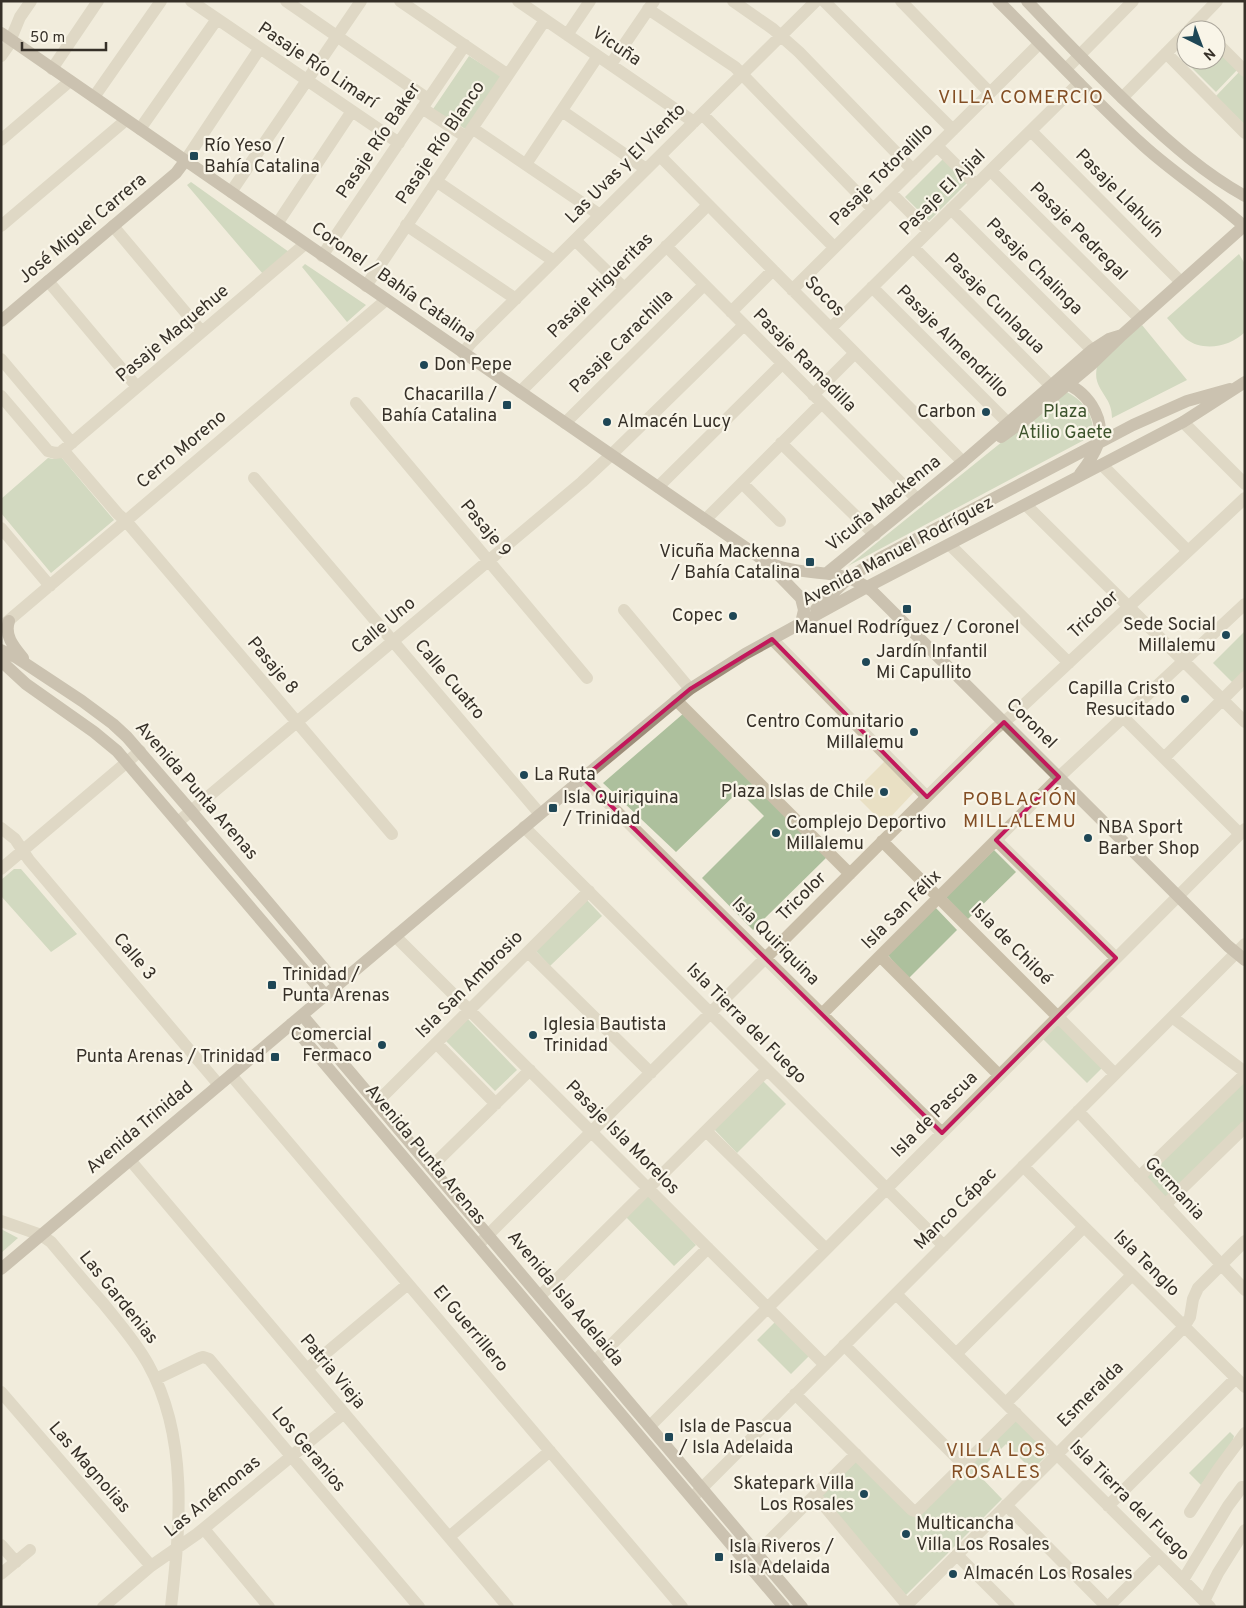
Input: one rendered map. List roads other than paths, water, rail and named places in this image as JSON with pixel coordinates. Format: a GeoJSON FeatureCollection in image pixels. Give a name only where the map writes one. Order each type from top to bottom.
{"type":"FeatureCollection","features":[{"type":"Feature","properties":{"kind":"main road"},"geometry":{"type":"LineString","coordinates":[[998,1],[1146,148],[1244,226]]}},
{"type":"Feature","properties":{"kind":"main road"},"geometry":{"type":"LineString","coordinates":[[1027,1],[1122,98],[1181,152],[1245,196]]}},
{"type":"Feature","properties":{"kind":"main road","name":"Coronel / Bahía Catalina"},"geometry":{"type":"LineString","coordinates":[[6,36],[765,561]]}},
{"type":"Feature","properties":{"kind":"main road","name":"José Miguel Carrera"},"geometry":{"type":"LineString","coordinates":[[1,321],[176,173],[185,161]]}},
{"type":"Feature","properties":{"kind":"main road","name":"Vicuña Mackenna"},"geometry":{"type":"LineString","coordinates":[[827,573],[918,500],[1008,422],[1058,384],[1091,366],[1122,335],[1244,226]]}},
{"type":"Feature","properties":{"kind":"main road","name":"Vicuña Mackenna"},"geometry":{"type":"LineString","coordinates":[[963,462],[1017,426],[1092,350],[1109,339],[1122,335]]}},
{"type":"Feature","properties":{"kind":"main road"},"geometry":{"type":"LineString","coordinates":[[1074,479],[1086,466],[1098,443],[1098,423],[1092,407],[1085,396],[1085,382],[1091,366]]}},
{"type":"Feature","properties":{"kind":"main road"},"geometry":{"type":"LineString","coordinates":[[1058,384],[1085,396]]}},
{"type":"Feature","properties":{"kind":"main road","name":"Avenida Manuel Rodríguez"},"geometry":{"type":"LineString","coordinates":[[801,623],[1183,422],[1211,406],[1240,385]]}},
{"type":"Feature","properties":{"kind":"main road","name":"Avenida Manuel Rodríguez"},"geometry":{"type":"LineString","coordinates":[[801,623],[850,578],[880,558],[1150,417],[1187,401],[1240,385]]}},
{"type":"Feature","properties":{"kind":"main road"},"geometry":{"type":"LineString","coordinates":[[765,561],[801,598],[804,610],[801,623]]}},
{"type":"Feature","properties":{"kind":"main road","name":"Coronel"},"geometry":{"type":"LineString","coordinates":[[765,561],[791,570],[827,573],[850,578],[867,587],[883,600],[1178,896],[1242,952]]}},
{"type":"Feature","properties":{"kind":"main road","name":"Avenida Trinidad"},"geometry":{"type":"LineString","coordinates":[[2,1266],[676,700],[723,667],[801,623]]}},
{"type":"Feature","properties":{"kind":"main road"},"geometry":{"type":"LineString","coordinates":[[5,624],[8,638],[30,666]]}},
{"type":"Feature","properties":{"kind":"main road","name":"Avenida Punta Arenas"},"geometry":{"type":"LineString","coordinates":[[1,650],[30,666],[113,724],[140,751],[338,985]]}},
{"type":"Feature","properties":{"kind":"main road","name":"Avenida Punta Arenas"},"geometry":{"type":"LineString","coordinates":[[1,661],[26,684],[94,732],[117,751],[326,995]]}},
{"type":"Feature","properties":{"kind":"main road","name":"Avenida Isla Adelaida"},"geometry":{"type":"LineString","coordinates":[[302,1015],[802,1607]]}},
{"type":"Feature","properties":{"kind":"main road","name":"Avenida Punta Arenas"},"geometry":{"type":"LineString","coordinates":[[291,1024],[784,1607]]}},
{"type":"Feature","properties":{"kind":"street"},"geometry":{"type":"LineString","coordinates":[[1,56],[6,36],[31,1]]}},
{"type":"Feature","properties":{"kind":"street"},"geometry":{"type":"LineString","coordinates":[[52,68],[98,1]]}},
{"type":"Feature","properties":{"kind":"street"},"geometry":{"type":"LineString","coordinates":[[94,98],[162,1]]}},
{"type":"Feature","properties":{"kind":"street","name":"Pasaje Río Limarí"},"geometry":{"type":"LineString","coordinates":[[191,1],[399,143]]}},
{"type":"Feature","properties":{"kind":"street"},"geometry":{"type":"LineString","coordinates":[[286,1],[337,36],[425,103],[469,132],[526,164],[600,215]]}},
{"type":"Feature","properties":{"kind":"street"},"geometry":{"type":"LineString","coordinates":[[231,192],[361,1]]}},
{"type":"Feature","properties":{"kind":"street"},"geometry":{"type":"LineString","coordinates":[[400,1],[508,75]]}},
{"type":"Feature","properties":{"kind":"street","name":"Vicuña"},"geometry":{"type":"LineString","coordinates":[[518,1],[598,56],[698,118],[834,248]]}},
{"type":"Feature","properties":{"kind":"street"},"geometry":{"type":"LineString","coordinates":[[567,35],[590,1]]}},
{"type":"Feature","properties":{"kind":"street"},"geometry":{"type":"LineString","coordinates":[[733,1],[781,36],[913,170]]}},
{"type":"Feature","properties":{"kind":"street","name":"Las Uvas y El Viento"},"geometry":{"type":"LineString","coordinates":[[463,353],[816,1]]}},
{"type":"Feature","properties":{"kind":"street"},"geometry":{"type":"LineString","coordinates":[[824,1],[953,130]]}},
{"type":"Feature","properties":{"kind":"street"},"geometry":{"type":"LineString","coordinates":[[901,1],[990,93]]}},
{"type":"Feature","properties":{"kind":"street"},"geometry":{"type":"LineString","coordinates":[[1201,20],[1217,1]]}},
{"type":"Feature","properties":{"kind":"street"},"geometry":{"type":"LineString","coordinates":[[1066,69],[1126,4]]}},
{"type":"Feature","properties":{"kind":"street"},"geometry":{"type":"LineString","coordinates":[[611,64],[651,5],[742,75],[873,209]]}},
{"type":"Feature","properties":{"kind":"street"},"geometry":{"type":"LineString","coordinates":[[140,130],[217,19]]}},
{"type":"Feature","properties":{"kind":"street","name":"Pasaje Río Blanco"},"geometry":{"type":"LineString","coordinates":[[366,286],[546,20]]}},
{"type":"Feature","properties":{"kind":"street","name":"Pasaje Totoralillo"},"geometry":{"type":"LineString","coordinates":[[792,290],[1040,44]]}},
{"type":"Feature","properties":{"kind":"street"},"geometry":{"type":"LineString","coordinates":[[1122,98],[1176,44]]}},
{"type":"Feature","properties":{"kind":"street","name":"Pasaje Río Baker"},"geometry":{"type":"LineString","coordinates":[[322,256],[465,45]]}},
{"type":"Feature","properties":{"kind":"street"},"geometry":{"type":"LineString","coordinates":[[185,161],[260,48]]}},
{"type":"Feature","properties":{"kind":"street"},"geometry":{"type":"LineString","coordinates":[[1226,52],[1245,71]]}},
{"type":"Feature","properties":{"kind":"street"},"geometry":{"type":"LineString","coordinates":[[1166,53],[1245,133]]}},
{"type":"Feature","properties":{"kind":"street"},"geometry":{"type":"LineString","coordinates":[[526,164],[598,56]]}},
{"type":"Feature","properties":{"kind":"street"},"geometry":{"type":"LineString","coordinates":[[1,140],[70,81]]}},
{"type":"Feature","properties":{"kind":"street","name":"Pasaje El Ajial"},"geometry":{"type":"LineString","coordinates":[[831,328],[1080,83]]}},
{"type":"Feature","properties":{"kind":"street"},"geometry":{"type":"LineString","coordinates":[[277,224],[352,111]]}},
{"type":"Feature","properties":{"kind":"street"},"geometry":{"type":"LineString","coordinates":[[562,111],[646,170]]}},
{"type":"Feature","properties":{"kind":"street"},"geometry":{"type":"LineString","coordinates":[[1,226],[126,120]]}},
{"type":"Feature","properties":{"kind":"street","name":"Pasaje Llahuín"},"geometry":{"type":"LineString","coordinates":[[1031,131],[1181,282]]}},
{"type":"Feature","properties":{"kind":"street"},"geometry":{"type":"LineString","coordinates":[[937,146],[976,185]]}},
{"type":"Feature","properties":{"kind":"street","name":"Socos"},"geometry":{"type":"LineString","coordinates":[[660,156],[963,462]]}},
{"type":"Feature","properties":{"kind":"street","name":"Pasaje Pedregal"},"geometry":{"type":"LineString","coordinates":[[990,171],[1140,319]]}},
{"type":"Feature","properties":{"kind":"street"},"geometry":{"type":"LineString","coordinates":[[436,181],[554,261]]}},
{"type":"Feature","properties":{"kind":"street"},"geometry":{"type":"LineString","coordinates":[[890,192],[929,231]]}},
{"type":"Feature","properties":{"kind":"street","name":"Pasaje Higueritas"},"geometry":{"type":"LineString","coordinates":[[520,392],[708,204]]}},
{"type":"Feature","properties":{"kind":"street","name":"Pasaje Chalinga"},"geometry":{"type":"LineString","coordinates":[[952,209],[1092,350]]}},
{"type":"Feature","properties":{"kind":"street"},"geometry":{"type":"LineString","coordinates":[[406,225],[516,299]]}},
{"type":"Feature","properties":{"kind":"street"},"geometry":{"type":"LineString","coordinates":[[113,226],[202,332]]}},
{"type":"Feature","properties":{"kind":"street"},"geometry":{"type":"LineString","coordinates":[[575,240],[624,288]]}},
{"type":"Feature","properties":{"kind":"street","name":"Pasaje Maquehue"},"geometry":{"type":"LineString","coordinates":[[68,446],[305,244]]}},
{"type":"Feature","properties":{"kind":"street","name":"Pasaje Ramadilla"},"geometry":{"type":"LineString","coordinates":[[666,246],[918,500]]}},
{"type":"Feature","properties":{"kind":"street","name":"Pasaje Cunlagua"},"geometry":{"type":"LineString","coordinates":[[913,247],[1058,384]]}},
{"type":"Feature","properties":{"kind":"street"},"geometry":{"type":"LineString","coordinates":[[731,312],[773,270]]}},
{"type":"Feature","properties":{"kind":"street"},"geometry":{"type":"LineString","coordinates":[[48,281],[138,387]]}},
{"type":"Feature","properties":{"kind":"street","name":"Pasaje Carachilla"},"geometry":{"type":"LineString","coordinates":[[565,423],[704,285]]}},
{"type":"Feature","properties":{"kind":"street","name":"Pasaje Almendrillo"},"geometry":{"type":"LineString","coordinates":[[872,287],[1008,422]]}},
{"type":"Feature","properties":{"kind":"street","name":"Cerro Moreno"},"geometry":{"type":"LineString","coordinates":[[5,624],[386,300]]}},
{"type":"Feature","properties":{"kind":"street","name":"Calle Uno"},"geometry":{"type":"LineString","coordinates":[[178,822],[611,456],[744,325]]}},
{"type":"Feature","properties":{"kind":"street"},"geometry":{"type":"LineString","coordinates":[[705,520],[781,444],[855,353]]}},
{"type":"Feature","properties":{"kind":"street","name":"Pasaje 8"},"geometry":{"type":"LineString","coordinates":[[1,359],[118,514],[126,521],[392,834]]}},
{"type":"Feature","properties":{"kind":"street"},"geometry":{"type":"LineString","coordinates":[[658,487],[782,364]]}},
{"type":"Feature","properties":{"kind":"street"},"geometry":{"type":"LineString","coordinates":[[1,396],[48,451],[55,453],[68,446]]}},
{"type":"Feature","properties":{"kind":"street","name":"Pasaje 9"},"geometry":{"type":"LineString","coordinates":[[356,403],[587,678]]}},
{"type":"Feature","properties":{"kind":"street"},"geometry":{"type":"LineString","coordinates":[[1183,422],[1245,484]]}},
{"type":"Feature","properties":{"kind":"street"},"geometry":{"type":"LineString","coordinates":[[781,444],[875,535]]}},
{"type":"Feature","properties":{"kind":"street"},"geometry":{"type":"LineString","coordinates":[[1102,464],[1188,551]]}},
{"type":"Feature","properties":{"kind":"street","name":"Calle Cuatro"},"geometry":{"type":"LineString","coordinates":[[254,478],[540,814]]}},
{"type":"Feature","properties":{"kind":"street"},"geometry":{"type":"LineString","coordinates":[[742,483],[780,521]]}},
{"type":"Feature","properties":{"kind":"street","name":"Tricolor"},"geometry":{"type":"LineString","coordinates":[[478,1245],[995,729],[1015,713],[1245,498]]}},
{"type":"Feature","properties":{"kind":"street"},"geometry":{"type":"LineString","coordinates":[[1026,505],[1245,722]]}},
{"type":"Feature","properties":{"kind":"street"},"geometry":{"type":"LineString","coordinates":[[1,528],[50,586]]}},
{"type":"Feature","properties":{"kind":"street"},"geometry":{"type":"LineString","coordinates":[[950,545],[1069,663]]}},
{"type":"Feature","properties":{"kind":"street","name":"Isla San Félix"},"geometry":{"type":"LineString","coordinates":[[822,1014],[1059,777],[1244,605]]}},
{"type":"Feature","properties":{"kind":"street"},"geometry":{"type":"LineString","coordinates":[[624,610],[690,689]]}},
{"type":"Feature","properties":{"kind":"street"},"geometry":{"type":"LineString","coordinates":[[772,639],[927,796]]}},
{"type":"Feature","properties":{"kind":"street"},"geometry":{"type":"LineString","coordinates":[[1164,758],[1245,677]]}},
{"type":"Feature","properties":{"kind":"street"},"geometry":{"type":"LineString","coordinates":[[676,700],[850,874]]}},
{"type":"Feature","properties":{"kind":"street"},"geometry":{"type":"LineString","coordinates":[[1123,717],[1242,831]]}},
{"type":"Feature","properties":{"kind":"street"},"geometry":{"type":"LineString","coordinates":[[1,869],[140,751]]}},
{"type":"Feature","properties":{"kind":"street","name":"Isla Quiriquina"},"geometry":{"type":"LineString","coordinates":[[583,778],[942,1133]]}},
{"type":"Feature","properties":{"kind":"street","name":"Isla Tierra del Fuego"},"geometry":{"type":"LineString","coordinates":[[524,827],[944,1246]]}},
{"type":"Feature","properties":{"kind":"street","name":"Calle 3"},"geometry":{"type":"LineString","coordinates":[[1,828],[15,839],[22,851],[219,1085]]}},
{"type":"Feature","properties":{"kind":"street","name":"Isla de Pascua"},"geometry":{"type":"LineString","coordinates":[[650,1426],[1242,831]]}},
{"type":"Feature","properties":{"kind":"street"},"geometry":{"type":"LineString","coordinates":[[996,840],[1116,958]]}},
{"type":"Feature","properties":{"kind":"street","name":"Isla de Chiloé"},"geometry":{"type":"LineString","coordinates":[[882,841],[1115,1074]]}},
{"type":"Feature","properties":{"kind":"street","name":"Isla San Ambrosio"},"geometry":{"type":"LineString","coordinates":[[376,1103],[588,891]]}},
{"type":"Feature","properties":{"kind":"street","name":"Pasaje Isla Morelos"},"geometry":{"type":"LineString","coordinates":[[395,936],[825,1365]]}},
{"type":"Feature","properties":{"kind":"street"},"geometry":{"type":"LineString","coordinates":[[528,952],[651,1073]]}},
{"type":"Feature","properties":{"kind":"street","name":"Manco Cápac"},"geometry":{"type":"LineString","coordinates":[[692,1498],[1172,1017],[1242,952]]}},
{"type":"Feature","properties":{"kind":"street"},"geometry":{"type":"LineString","coordinates":[[880,956],[999,1075]]}},
{"type":"Feature","properties":{"kind":"street"},"geometry":{"type":"LineString","coordinates":[[1139,1177],[1245,1073],[1172,1017]]}},
{"type":"Feature","properties":{"kind":"street"},"geometry":{"type":"LineString","coordinates":[[436,1043],[496,1104]]}},
{"type":"Feature","properties":{"kind":"street"},"geometry":{"type":"LineString","coordinates":[[431,1167],[530,1070]]}},
{"type":"Feature","properties":{"kind":"street"},"geometry":{"type":"LineString","coordinates":[[540,1296],[767,1070]]}},
{"type":"Feature","properties":{"kind":"street","name":"El Guerrillero"},"geometry":{"type":"LineString","coordinates":[[231,1075],[682,1607]]}},
{"type":"Feature","properties":{"kind":"street","name":"Germania"},"geometry":{"type":"LineString","coordinates":[[1078,1111],[1245,1290]]}},
{"type":"Feature","properties":{"kind":"street"},"geometry":{"type":"LineString","coordinates":[[1165,1204],[1245,1127]]}},
{"type":"Feature","properties":{"kind":"street"},"geometry":{"type":"LineString","coordinates":[[706,1131],[826,1249]]}},
{"type":"Feature","properties":{"kind":"street","name":"Patria Vieja"},"geometry":{"type":"LineString","coordinates":[[130,1160],[508,1607]]}},
{"type":"Feature","properties":{"kind":"street","name":"Isla Tenglo"},"geometry":{"type":"LineString","coordinates":[[1023,1166],[1240,1382]]}},
{"type":"Feature","properties":{"kind":"street","name":"Las Gardenias"},"geometry":{"type":"LineString","coordinates":[[1,1221],[41,1235],[51,1242],[138,1347],[156,1379],[169,1418],[176,1458],[179,1507],[178,1549],[171,1607]]}},
{"type":"Feature","properties":{"kind":"street"},"geometry":{"type":"LineString","coordinates":[[956,1354],[1084,1227]]}},
{"type":"Feature","properties":{"kind":"street","name":"Esmeralda"},"geometry":{"type":"LineString","coordinates":[[906,1606],[1184,1327],[1190,1317],[1195,1294],[1202,1284],[1245,1241]]}},
{"type":"Feature","properties":{"kind":"street"},"geometry":{"type":"LineString","coordinates":[[595,1361],[708,1248]]}},
{"type":"Feature","properties":{"kind":"street"},"geometry":{"type":"LineString","coordinates":[[1006,1404],[1132,1275]]}},
{"type":"Feature","properties":{"kind":"street"},"geometry":{"type":"LineString","coordinates":[[307,1369],[408,1284]]}},
{"type":"Feature","properties":{"kind":"street","name":"Isla Tierra del Fuego"},"geometry":{"type":"LineString","coordinates":[[896,1294],[1207,1604]]}},
{"type":"Feature","properties":{"kind":"street"},"geometry":{"type":"LineString","coordinates":[[844,1345],[964,1465]]}},
{"type":"Feature","properties":{"kind":"street","name":"Los Geranios"},"geometry":{"type":"LineString","coordinates":[[156,1379],[200,1358],[209,1359],[419,1607]]}},
{"type":"Feature","properties":{"kind":"street"},"geometry":{"type":"LineString","coordinates":[[1108,1506],[1240,1382]]}},
{"type":"Feature","properties":{"kind":"street","name":"Las Magnolias"},"geometry":{"type":"LineString","coordinates":[[1,1392],[153,1564]]}},
{"type":"Feature","properties":{"kind":"street"},"geometry":{"type":"LineString","coordinates":[[795,1394],[915,1512],[1016,1413]]}},
{"type":"Feature","properties":{"kind":"street","name":"Las Anémonas"},"geometry":{"type":"LineString","coordinates":[[103,1607],[153,1564],[178,1549],[204,1529],[344,1413]]}},
{"type":"Feature","properties":{"kind":"street"},"geometry":{"type":"LineString","coordinates":[[1190,1512],[1245,1433]]}},
{"type":"Feature","properties":{"kind":"street"},"geometry":{"type":"LineString","coordinates":[[449,1537],[550,1451]]}},
{"type":"Feature","properties":{"kind":"street"},"geometry":{"type":"LineString","coordinates":[[757,1553],[856,1454]]}},
{"type":"Feature","properties":{"kind":"street"},"geometry":{"type":"LineString","coordinates":[[1182,1580],[1223,1513],[1242,1487]]}},
{"type":"Feature","properties":{"kind":"street"},"geometry":{"type":"LineString","coordinates":[[815,1495],[906,1606]]}},
{"type":"Feature","properties":{"kind":"street"},"geometry":{"type":"LineString","coordinates":[[1006,1505],[1107,1607],[1159,1556]]}},
{"type":"Feature","properties":{"kind":"street"},"geometry":{"type":"LineString","coordinates":[[204,1529],[269,1607]]}},
{"type":"Feature","properties":{"kind":"street"},"geometry":{"type":"LineString","coordinates":[[1207,1604],[1218,1573],[1245,1530]]}},
{"type":"Feature","properties":{"kind":"street"},"geometry":{"type":"LineString","coordinates":[[1,1545],[16,1562]]}},
{"type":"Feature","properties":{"kind":"street"},"geometry":{"type":"LineString","coordinates":[[1,1574],[30,1550]]}},
{"type":"Feature","properties":{"kind":"street"},"geometry":{"type":"LineString","coordinates":[[957,1554],[1008,1606]]}},
{"type":"Feature","properties":{"kind":"street"},"geometry":{"type":"LineString","coordinates":[[153,1564],[164,1568],[174,1579]]}},
{"type":"Feature","properties":{"kind":"place","name":"Río Yeso / Bahía Catalina"},"geometry":{"type":"Point","coordinates":[194,156]}},
{"type":"Feature","properties":{"kind":"place","name":"Don Pepe"},"geometry":{"type":"Point","coordinates":[424,365]}},
{"type":"Feature","properties":{"kind":"place","name":"Chacarilla / Bahía Catalina"},"geometry":{"type":"Point","coordinates":[507,405]}},
{"type":"Feature","properties":{"kind":"place","name":"Carbon"},"geometry":{"type":"Point","coordinates":[986,412]}},
{"type":"Feature","properties":{"kind":"place","name":"Almacén Lucy"},"geometry":{"type":"Point","coordinates":[607,422]}},
{"type":"Feature","properties":{"kind":"place","name":"Vicuña Mackenna / Bahía Catalina"},"geometry":{"type":"Point","coordinates":[810,562]}},
{"type":"Feature","properties":{"kind":"place","name":"Manuel Rodríguez / Coronel"},"geometry":{"type":"Point","coordinates":[907,609]}},
{"type":"Feature","properties":{"kind":"place","name":"Copec"},"geometry":{"type":"Point","coordinates":[733,616]}},
{"type":"Feature","properties":{"kind":"place","name":"Sede Social Millalemu"},"geometry":{"type":"Point","coordinates":[1226,635]}},
{"type":"Feature","properties":{"kind":"place","name":"Jardín Infantil Mi Capullito"},"geometry":{"type":"Point","coordinates":[866,662]}},
{"type":"Feature","properties":{"kind":"place","name":"Capilla Cristo Resucitado"},"geometry":{"type":"Point","coordinates":[1185,699]}},
{"type":"Feature","properties":{"kind":"place","name":"Centro Comunitario Millalemu"},"geometry":{"type":"Point","coordinates":[914,732]}},
{"type":"Feature","properties":{"kind":"place","name":"La Ruta"},"geometry":{"type":"Point","coordinates":[524,775]}},
{"type":"Feature","properties":{"kind":"place","name":"Plaza Islas de Chile"},"geometry":{"type":"Point","coordinates":[884,792]}},
{"type":"Feature","properties":{"kind":"place","name":"Isla Quiriquina / Trinidad"},"geometry":{"type":"Point","coordinates":[553,808]}},
{"type":"Feature","properties":{"kind":"place","name":"Complejo Deportivo Millalemu"},"geometry":{"type":"Point","coordinates":[776,833]}},
{"type":"Feature","properties":{"kind":"place","name":"NBA Sport Barber Shop"},"geometry":{"type":"Point","coordinates":[1088,838]}},
{"type":"Feature","properties":{"kind":"place","name":"Trinidad / Punta Arenas"},"geometry":{"type":"Point","coordinates":[272,985]}},
{"type":"Feature","properties":{"kind":"place","name":"Iglesia Bautista Trinidad"},"geometry":{"type":"Point","coordinates":[533,1035]}},
{"type":"Feature","properties":{"kind":"place","name":"Comercial Fermaco"},"geometry":{"type":"Point","coordinates":[382,1045]}},
{"type":"Feature","properties":{"kind":"place","name":"Punta Arenas / Trinidad"},"geometry":{"type":"Point","coordinates":[275,1057]}},
{"type":"Feature","properties":{"kind":"place","name":"Isla de Pascua / Isla Adelaida"},"geometry":{"type":"Point","coordinates":[669,1437]}},
{"type":"Feature","properties":{"kind":"place","name":"Skatepark Villa Los Rosales"},"geometry":{"type":"Point","coordinates":[864,1494]}},
{"type":"Feature","properties":{"kind":"place","name":"Multicancha Villa Los Rosales"},"geometry":{"type":"Point","coordinates":[906,1534]}},
{"type":"Feature","properties":{"kind":"place","name":"Isla Riveros / Isla Adelaida"},"geometry":{"type":"Point","coordinates":[719,1557]}},
{"type":"Feature","properties":{"kind":"place","name":"Almacén Los Rosales"},"geometry":{"type":"Point","coordinates":[953,1574]}},
{"type":"Feature","properties":{"kind":"district","name":"VILLA COMERCIO"},"geometry":{"type":"Point","coordinates":[1021,98]}},
{"type":"Feature","properties":{"kind":"district","name":"POBLACIÓN MILLALEMU"},"geometry":{"type":"Point","coordinates":[1020,811]}},
{"type":"Feature","properties":{"kind":"district","name":"VILLA LOS ROSALES"},"geometry":{"type":"Point","coordinates":[996,1462]}},
{"type":"Feature","properties":{"kind":"park label","name":"Plaza Atilio Gaete"},"geometry":{"type":"Point","coordinates":[1065,422]}}]}
